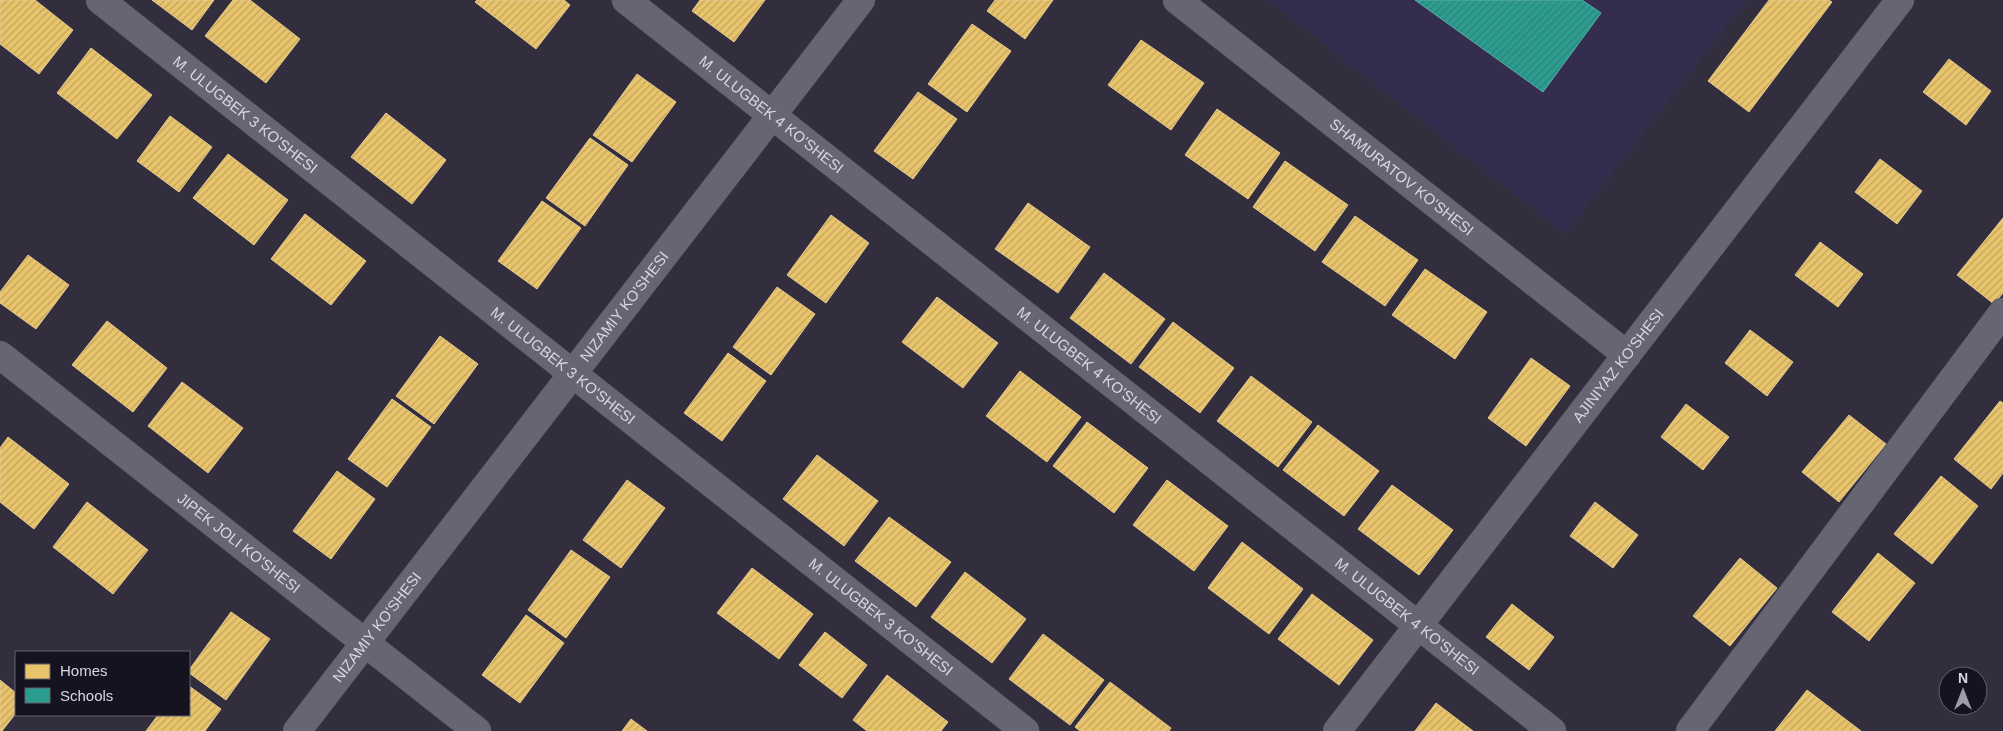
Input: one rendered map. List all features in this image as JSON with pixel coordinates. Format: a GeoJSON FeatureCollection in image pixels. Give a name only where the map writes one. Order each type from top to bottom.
{"type":"FeatureCollection","features":[{"type":"Feature","properties":{"kind":"street","name":"M. ULUGBEK 3 KO'SHESI"},"geometry":{"type":"LineString","coordinates":[[100,0],[1025,731]]}},
{"type":"Feature","properties":{"kind":"street","name":"M. ULUGBEK 4 KO'SHESI"},"geometry":{"type":"LineString","coordinates":[[626,0],[1552,731]]}},
{"type":"Feature","properties":{"kind":"street","name":"NIZAMIY KO'SHESI"},"geometry":{"type":"LineString","coordinates":[[297,731],[861,0]]}},
{"type":"Feature","properties":{"kind":"street","name":"SHAMURATOV KO'SHESI"},"geometry":{"type":"LineString","coordinates":[[1177,0],[1627,355]]}},
{"type":"Feature","properties":{"kind":"street","name":"AJINIYAZ KO'SHESI"},"geometry":{"type":"LineString","coordinates":[[1336,731],[1900,0]]}},
{"type":"Feature","properties":{"kind":"street"},"geometry":{"type":"LineString","coordinates":[[1690,731],[2003,312]]}},
{"type":"Feature","properties":{"kind":"street","name":"JIPEK JOLI KO'SHESI"},"geometry":{"type":"LineString","coordinates":[[0,355],[477,731]]}},
{"type":"Feature","properties":{"kind":"shaded area"},"geometry":{"type":"Polygon","coordinates":[[[1268,0],[1747,0],[1565,234],[1268,0]]]}},
{"type":"Feature","properties":{"kind":"building: Homes"},"geometry":{"type":"Polygon","coordinates":[[[0,0],[35,0],[73,30],[39,74],[0,44],[0,0]]]}},
{"type":"Feature","properties":{"kind":"building: Homes"},"geometry":{"type":"Polygon","coordinates":[[[152,0],[214,0],[192,30],[152,0]]]}},
{"type":"Feature","properties":{"kind":"building: Homes"},"geometry":{"type":"Polygon","coordinates":[[[233,0],[250,0],[300,39],[266,83],[205,36],[233,0]]]}},
{"type":"Feature","properties":{"kind":"building: Homes"},"geometry":{"type":"Polygon","coordinates":[[[477,0],[564,0],[570,5],[536,49],[475,2],[477,0]]]}},
{"type":"Feature","properties":{"kind":"building: Homes"},"geometry":{"type":"Polygon","coordinates":[[[700,0],[765,0],[734,42],[692,11],[700,0]]]}},
{"type":"Feature","properties":{"kind":"building: Homes"},"geometry":{"type":"Polygon","coordinates":[[[995,0],[1053,0],[1025,39],[987,11],[995,0]]]}},
{"type":"Feature","properties":{"kind":"building: Homes"},"geometry":{"type":"Polygon","coordinates":[[[1769,0],[1829,0],[1832,2],[1749,112],[1708,81],[1769,0]]]}},
{"type":"Feature","properties":{"kind":"building: Homes"},"geometry":{"type":"Polygon","coordinates":[[[972,24],[1011,51],[967,112],[928,84],[972,24]]]}},
{"type":"Feature","properties":{"kind":"building: Homes"},"geometry":{"type":"Polygon","coordinates":[[[1141,40],[1204,83],[1171,130],[1108,85],[1141,40]]]}},
{"type":"Feature","properties":{"kind":"building: Homes"},"geometry":{"type":"Polygon","coordinates":[[[91,48],[152,95],[117,139],[57,93],[91,48]]]}},
{"type":"Feature","properties":{"kind":"building: Homes"},"geometry":{"type":"Polygon","coordinates":[[[1949,59],[1991,91],[1966,125],[1923,92],[1949,59]]]}},
{"type":"Feature","properties":{"kind":"building: Homes"},"geometry":{"type":"Polygon","coordinates":[[[637,74],[676,102],[632,162],[593,135],[637,74]]]}},
{"type":"Feature","properties":{"kind":"building: Homes"},"geometry":{"type":"Polygon","coordinates":[[[918,92],[957,119],[913,179],[874,151],[918,92]]]}},
{"type":"Feature","properties":{"kind":"building: Homes"},"geometry":{"type":"Polygon","coordinates":[[[1217,109],[1280,153],[1248,199],[1185,155],[1217,109]]]}},
{"type":"Feature","properties":{"kind":"building: Homes"},"geometry":{"type":"Polygon","coordinates":[[[386,113],[446,160],[412,204],[351,157],[386,113]]]}},
{"type":"Feature","properties":{"kind":"building: Homes"},"geometry":{"type":"Polygon","coordinates":[[[170,116],[212,147],[179,192],[137,161],[170,116]]]}},
{"type":"Feature","properties":{"kind":"building: Homes"},"geometry":{"type":"Polygon","coordinates":[[[590,138],[628,165],[585,226],[546,198],[590,138]]]}},
{"type":"Feature","properties":{"kind":"building: Homes"},"geometry":{"type":"Polygon","coordinates":[[[228,154],[288,200],[254,245],[193,198],[228,154]]]}},
{"type":"Feature","properties":{"kind":"building: Homes"},"geometry":{"type":"Polygon","coordinates":[[[1880,159],[1922,191],[1897,224],[1855,192],[1880,159]]]}},
{"type":"Feature","properties":{"kind":"building: Homes"},"geometry":{"type":"Polygon","coordinates":[[[1285,161],[1348,205],[1315,251],[1253,207],[1285,161]]]}},
{"type":"Feature","properties":{"kind":"building: Homes"},"geometry":{"type":"Polygon","coordinates":[[[542,201],[581,228],[537,289],[498,261],[542,201]]]}},
{"type":"Feature","properties":{"kind":"building: Homes"},"geometry":{"type":"Polygon","coordinates":[[[1028,203],[1090,247],[1058,293],[995,249],[1028,203]]]}},
{"type":"Feature","properties":{"kind":"building: Homes"},"geometry":{"type":"Polygon","coordinates":[[[305,214],[366,261],[331,305],[271,259],[305,214]]]}},
{"type":"Feature","properties":{"kind":"building: Homes"},"geometry":{"type":"Polygon","coordinates":[[[831,215],[869,243],[826,303],[787,275],[831,215]]]}},
{"type":"Feature","properties":{"kind":"building: Homes"},"geometry":{"type":"Polygon","coordinates":[[[1355,216],[1418,260],[1385,306],[1322,262],[1355,216]]]}},
{"type":"Feature","properties":{"kind":"building: Homes"},"geometry":{"type":"Polygon","coordinates":[[[2003,218],[2003,293],[1994,304],[1957,275],[2003,218]]]}},
{"type":"Feature","properties":{"kind":"building: Homes"},"geometry":{"type":"Polygon","coordinates":[[[1820,242],[1863,274],[1838,307],[1795,275],[1820,242]]]}},
{"type":"Feature","properties":{"kind":"building: Homes"},"geometry":{"type":"Polygon","coordinates":[[[28,255],[69,285],[36,329],[0,303],[0,292],[28,255]]]}},
{"type":"Feature","properties":{"kind":"building: Homes"},"geometry":{"type":"Polygon","coordinates":[[[1425,269],[1487,312],[1455,359],[1392,315],[1425,269]]]}},
{"type":"Feature","properties":{"kind":"building: Homes"},"geometry":{"type":"Polygon","coordinates":[[[1104,273],[1165,319],[1131,364],[1070,318],[1104,273]]]}},
{"type":"Feature","properties":{"kind":"building: Homes"},"geometry":{"type":"Polygon","coordinates":[[[777,287],[815,314],[771,375],[733,347],[777,287]]]}},
{"type":"Feature","properties":{"kind":"building: Homes"},"geometry":{"type":"Polygon","coordinates":[[[937,297],[998,343],[963,388],[902,342],[937,297]]]}},
{"type":"Feature","properties":{"kind":"building: Homes"},"geometry":{"type":"Polygon","coordinates":[[[107,321],[167,368],[133,412],[72,365],[107,321]]]}},
{"type":"Feature","properties":{"kind":"building: Homes"},"geometry":{"type":"Polygon","coordinates":[[[1173,322],[1234,368],[1200,413],[1139,367],[1173,322]]]}},
{"type":"Feature","properties":{"kind":"building: Homes"},"geometry":{"type":"Polygon","coordinates":[[[1750,330],[1793,362],[1767,396],[1725,363],[1750,330]]]}},
{"type":"Feature","properties":{"kind":"building: Homes"},"geometry":{"type":"Polygon","coordinates":[[[440,336],[478,364],[434,424],[396,396],[440,336]]]}},
{"type":"Feature","properties":{"kind":"building: Homes"},"geometry":{"type":"Polygon","coordinates":[[[728,353],[766,381],[722,441],[684,413],[728,353]]]}},
{"type":"Feature","properties":{"kind":"building: Homes"},"geometry":{"type":"Polygon","coordinates":[[[1531,358],[1570,386],[1526,446],[1488,418],[1531,358]]]}},
{"type":"Feature","properties":{"kind":"building: Homes"},"geometry":{"type":"Polygon","coordinates":[[[1020,371],[1081,417],[1047,462],[986,416],[1020,371]]]}},
{"type":"Feature","properties":{"kind":"building: Homes"},"geometry":{"type":"Polygon","coordinates":[[[1251,376],[1312,422],[1278,467],[1217,421],[1251,376]]]}},
{"type":"Feature","properties":{"kind":"building: Homes"},"geometry":{"type":"Polygon","coordinates":[[[182,382],[243,428],[208,473],[148,426],[182,382]]]}},
{"type":"Feature","properties":{"kind":"building: Homes"},"geometry":{"type":"Polygon","coordinates":[[[392,399],[431,427],[387,487],[348,459],[392,399]]]}},
{"type":"Feature","properties":{"kind":"building: Homes"},"geometry":{"type":"Polygon","coordinates":[[[2000,401],[2003,403],[2003,473],[1991,489],[1954,459],[2000,401]]]}},
{"type":"Feature","properties":{"kind":"building: Homes"},"geometry":{"type":"Polygon","coordinates":[[[1686,404],[1729,437],[1703,470],[1661,437],[1686,404]]]}},
{"type":"Feature","properties":{"kind":"building: Homes"},"geometry":{"type":"Polygon","coordinates":[[[1849,415],[1886,444],[1839,502],[1802,472],[1849,415]]]}},
{"type":"Feature","properties":{"kind":"building: Homes"},"geometry":{"type":"Polygon","coordinates":[[[1087,422],[1148,468],[1114,513],[1053,466],[1087,422]]]}},
{"type":"Feature","properties":{"kind":"building: Homes"},"geometry":{"type":"Polygon","coordinates":[[[1318,425],[1379,471],[1344,516],[1283,470],[1318,425]]]}},
{"type":"Feature","properties":{"kind":"building: Homes"},"geometry":{"type":"Polygon","coordinates":[[[8,437],[69,484],[34,529],[0,502],[0,448],[8,437]]]}},
{"type":"Feature","properties":{"kind":"building: Homes"},"geometry":{"type":"Polygon","coordinates":[[[817,455],[878,501],[844,546],[783,499],[817,455]]]}},
{"type":"Feature","properties":{"kind":"building: Homes"},"geometry":{"type":"Polygon","coordinates":[[[337,471],[375,499],[331,559],[293,531],[337,471]]]}},
{"type":"Feature","properties":{"kind":"building: Homes"},"geometry":{"type":"Polygon","coordinates":[[[1941,476],[1978,506],[1932,564],[1894,534],[1941,476]]]}},
{"type":"Feature","properties":{"kind":"building: Homes"},"geometry":{"type":"Polygon","coordinates":[[[627,480],[665,508],[621,568],[583,540],[627,480]]]}},
{"type":"Feature","properties":{"kind":"building: Homes"},"geometry":{"type":"Polygon","coordinates":[[[1167,480],[1228,526],[1194,571],[1133,525],[1167,480]]]}},
{"type":"Feature","properties":{"kind":"building: Homes"},"geometry":{"type":"Polygon","coordinates":[[[1392,485],[1453,530],[1419,575],[1358,529],[1392,485]]]}},
{"type":"Feature","properties":{"kind":"building: Homes"},"geometry":{"type":"Polygon","coordinates":[[[87,502],[148,550],[113,594],[53,547],[87,502]]]}},
{"type":"Feature","properties":{"kind":"building: Homes"},"geometry":{"type":"Polygon","coordinates":[[[1595,502],[1638,535],[1613,568],[1570,536],[1595,502]]]}},
{"type":"Feature","properties":{"kind":"building: Homes"},"geometry":{"type":"Polygon","coordinates":[[[889,517],[951,562],[916,607],[855,561],[889,517]]]}},
{"type":"Feature","properties":{"kind":"building: Homes"},"geometry":{"type":"Polygon","coordinates":[[[1242,542],[1303,589],[1269,634],[1208,588],[1242,542]]]}},
{"type":"Feature","properties":{"kind":"building: Homes"},"geometry":{"type":"Polygon","coordinates":[[[571,550],[610,577],[566,638],[528,610],[571,550]]]}},
{"type":"Feature","properties":{"kind":"building: Homes"},"geometry":{"type":"Polygon","coordinates":[[[1878,553],[1915,583],[1869,641],[1832,612],[1878,553]]]}},
{"type":"Feature","properties":{"kind":"building: Homes"},"geometry":{"type":"Polygon","coordinates":[[[1740,558],[1777,588],[1730,646],[1693,616],[1740,558]]]}},
{"type":"Feature","properties":{"kind":"building: Homes"},"geometry":{"type":"Polygon","coordinates":[[[752,568],[813,614],[779,659],[717,613],[752,568]]]}},
{"type":"Feature","properties":{"kind":"building: Homes"},"geometry":{"type":"Polygon","coordinates":[[[965,572],[1026,619],[992,663],[931,617],[965,572]]]}},
{"type":"Feature","properties":{"kind":"building: Homes"},"geometry":{"type":"Polygon","coordinates":[[[1312,594],[1373,640],[1339,685],[1278,639],[1312,594]]]}},
{"type":"Feature","properties":{"kind":"building: Homes"},"geometry":{"type":"Polygon","coordinates":[[[1512,604],[1554,637],[1529,670],[1486,637],[1512,604]]]}},
{"type":"Feature","properties":{"kind":"building: Homes"},"geometry":{"type":"Polygon","coordinates":[[[231,612],[270,639],[226,700],[190,674],[190,669],[231,612]]]}},
{"type":"Feature","properties":{"kind":"building: Homes"},"geometry":{"type":"Polygon","coordinates":[[[526,615],[564,643],[520,703],[482,675],[526,615]]]}},
{"type":"Feature","properties":{"kind":"building: Homes"},"geometry":{"type":"Polygon","coordinates":[[[825,632],[867,665],[842,698],[799,665],[825,632]]]}},
{"type":"Feature","properties":{"kind":"building: Homes"},"geometry":{"type":"Polygon","coordinates":[[[1043,634],[1104,680],[1070,725],[1009,679],[1043,634]]]}},
{"type":"Feature","properties":{"kind":"building: Homes"},"geometry":{"type":"Polygon","coordinates":[[[887,675],[948,722],[941,731],[867,731],[853,720],[887,675]]]}},
{"type":"Feature","properties":{"kind":"building: Homes"},"geometry":{"type":"Polygon","coordinates":[[[0,680],[15,692],[15,714],[0,731],[0,680]]]}},
{"type":"Feature","properties":{"kind":"building: Homes"},"geometry":{"type":"Polygon","coordinates":[[[1110,682],[1171,728],[1169,731],[1080,731],[1075,727],[1110,682]]]}},
{"type":"Feature","properties":{"kind":"building: Homes"},"geometry":{"type":"Polygon","coordinates":[[[190,687],[221,709],[205,731],[146,731],[157,716],[190,716],[190,687]]]}},
{"type":"Feature","properties":{"kind":"building: Homes"},"geometry":{"type":"Polygon","coordinates":[[[1807,690],[1861,731],[1775,731],[1807,690]]]}},
{"type":"Feature","properties":{"kind":"building: Homes"},"geometry":{"type":"Polygon","coordinates":[[[1436,703],[1473,731],[1415,731],[1436,703]]]}},
{"type":"Feature","properties":{"kind":"building: Homes"},"geometry":{"type":"Polygon","coordinates":[[[631,719],[647,731],[622,731],[631,719]]]}},
{"type":"Feature","properties":{"kind":"building: Schools"},"geometry":{"type":"Polygon","coordinates":[[[1415,0],[1582,0],[1601,13],[1543,92],[1415,0]]]}}]}
